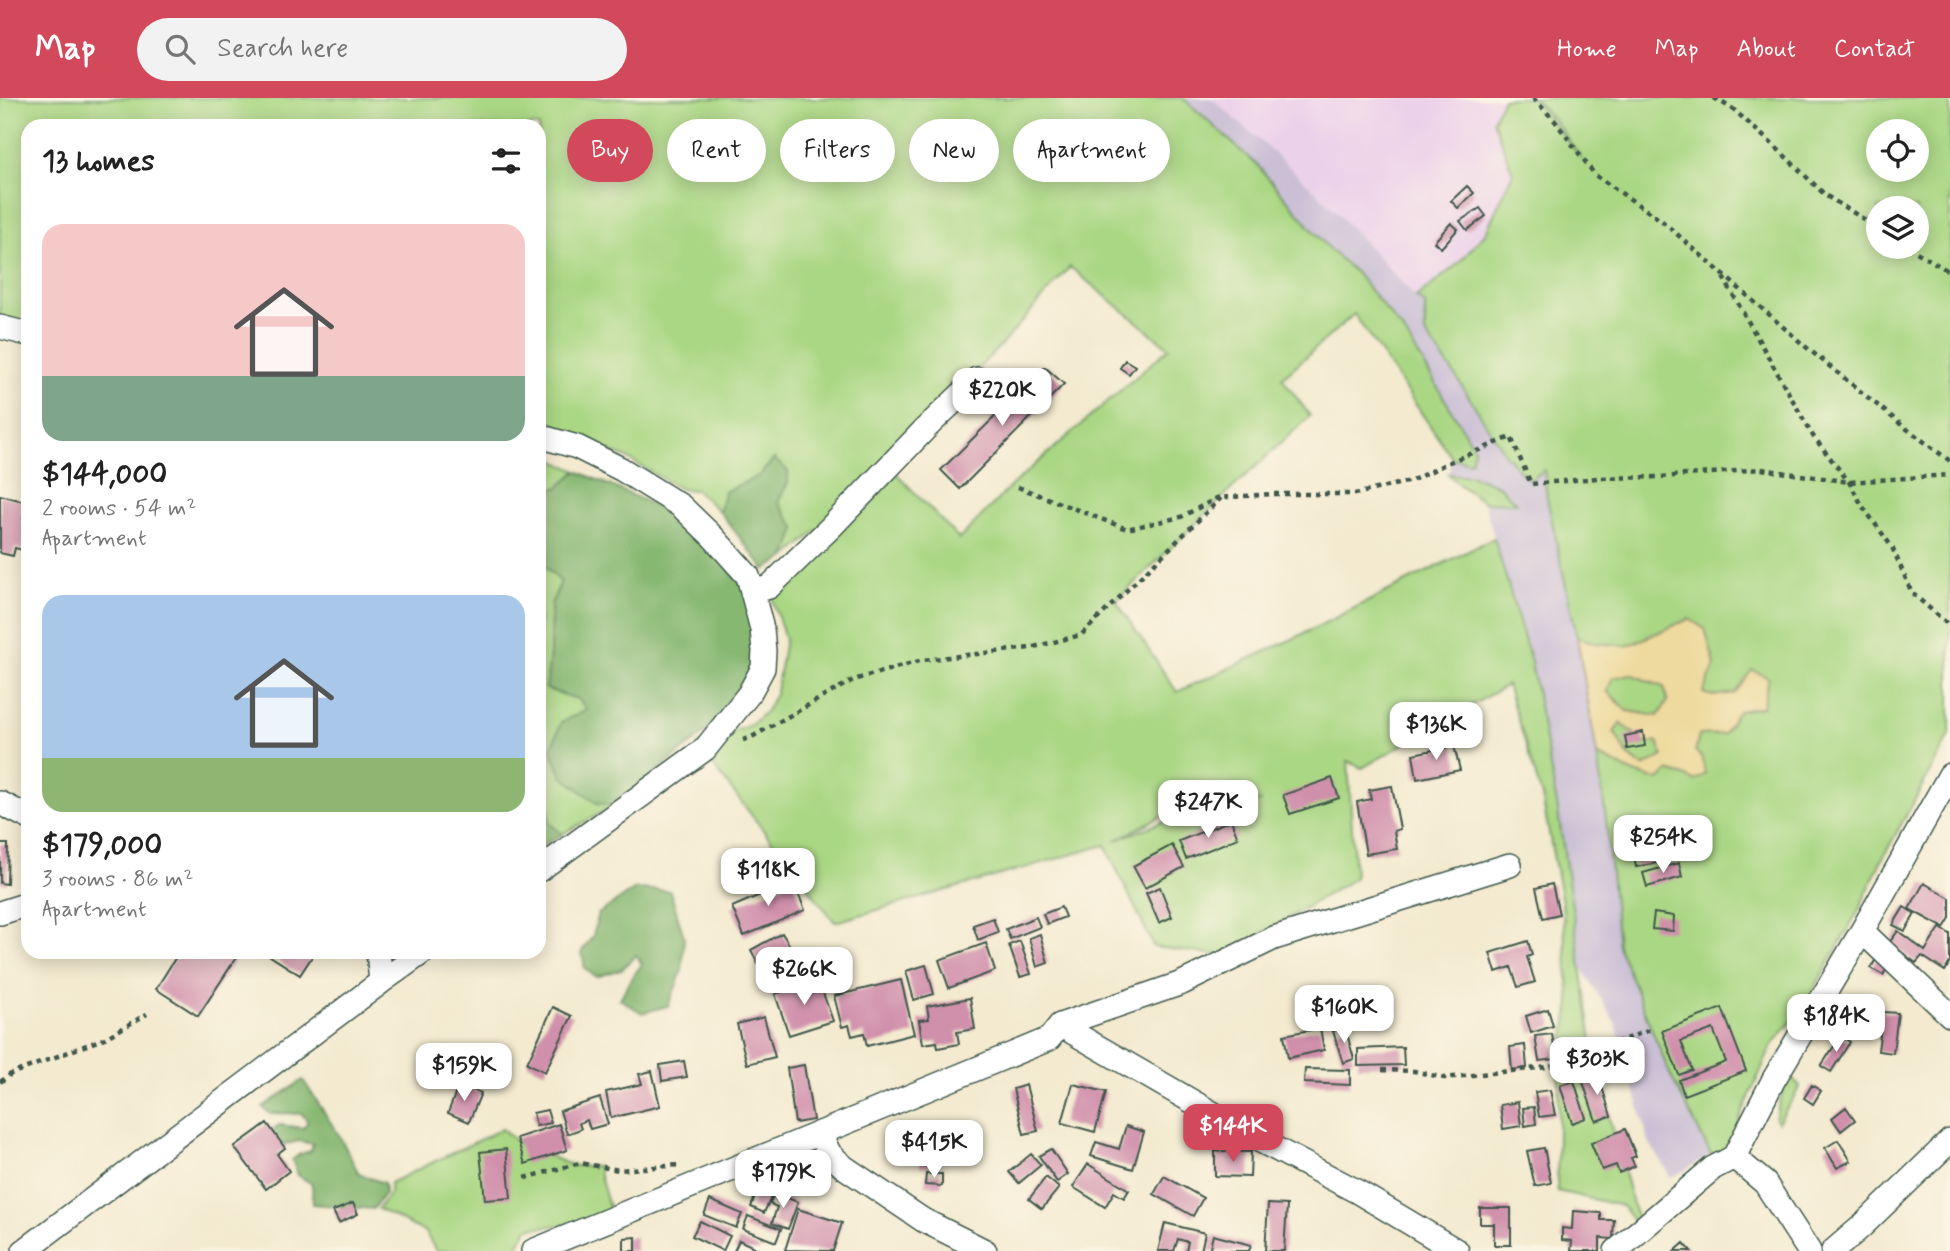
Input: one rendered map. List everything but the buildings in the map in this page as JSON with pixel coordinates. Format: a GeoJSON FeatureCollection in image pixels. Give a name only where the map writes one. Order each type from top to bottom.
{"type":"FeatureCollection","features":[{"type":"Feature","properties":{"kind":"street"},"geometry":{"type":"LineString","coordinates":[[0,327],[21,332]]}},
{"type":"Feature","properties":{"kind":"street"},"geometry":{"type":"LineString","coordinates":[[752,592],[769,587],[977,379]]}},
{"type":"Feature","properties":{"kind":"street"},"geometry":{"type":"LineString","coordinates":[[546,438],[576,447],[621,469],[681,506],[713,537],[748,576],[762,629],[763,668],[734,715],[705,749],[546,865]]}},
{"type":"Feature","properties":{"kind":"street"},"geometry":{"type":"LineString","coordinates":[[1616,1251],[1713,1168],[1734,1157],[1774,1079],[1950,775]]}},
{"type":"Feature","properties":{"kind":"street"},"geometry":{"type":"LineString","coordinates":[[0,803],[21,814]]}},
{"type":"Feature","properties":{"kind":"street"},"geometry":{"type":"LineString","coordinates":[[533,1251],[1049,1039],[1060,1025],[1182,984],[1274,938],[1510,864]]}},
{"type":"Feature","properties":{"kind":"street"},"geometry":{"type":"LineString","coordinates":[[0,914],[21,906]]}},
{"type":"Feature","properties":{"kind":"street"},"geometry":{"type":"LineString","coordinates":[[1862,931],[1950,1014]]}},
{"type":"Feature","properties":{"kind":"street"},"geometry":{"type":"LineString","coordinates":[[379,959],[381,982]]}},
{"type":"Feature","properties":{"kind":"street"},"geometry":{"type":"LineString","coordinates":[[24,1251],[413,959]]}},
{"type":"Feature","properties":{"kind":"street"},"geometry":{"type":"LineString","coordinates":[[1060,1025],[1257,1139],[1358,1192],[1457,1251]]}},
{"type":"Feature","properties":{"kind":"street"},"geometry":{"type":"LineString","coordinates":[[819,1133],[830,1154],[844,1167],[923,1220],[985,1251]]}},
{"type":"Feature","properties":{"kind":"street"},"geometry":{"type":"LineString","coordinates":[[1833,1251],[1950,1141]]}},
{"type":"Feature","properties":{"kind":"street"},"geometry":{"type":"LineString","coordinates":[[1734,1157],[1765,1183],[1809,1251]]}},
{"type":"Feature","properties":{"kind":"path"},"geometry":{"type":"LineString","coordinates":[[1533,98],[1555,121],[1595,175],[1662,221],[1817,356],[1950,461]]}},
{"type":"Feature","properties":{"kind":"path"},"geometry":{"type":"LineString","coordinates":[[1714,98],[1733,109],[1825,194],[1866,220]]}},
{"type":"Feature","properties":{"kind":"path"},"geometry":{"type":"LineString","coordinates":[[1928,259],[1950,272]]}},
{"type":"Feature","properties":{"kind":"path"},"geometry":{"type":"LineString","coordinates":[[1721,274],[1813,436],[1849,482],[1863,507],[1892,547],[1912,593],[1950,626]]}},
{"type":"Feature","properties":{"kind":"path"},"geometry":{"type":"LineString","coordinates":[[1018,487],[1127,529],[1181,517],[1216,498],[1272,494],[1355,494],[1411,481],[1511,437],[1531,484],[1761,469],[1849,482],[1950,475]]}},
{"type":"Feature","properties":{"kind":"path"},"geometry":{"type":"LineString","coordinates":[[705,749],[750,738],[853,680],[923,660],[1030,648],[1081,635],[1222,498]]}},
{"type":"Feature","properties":{"kind":"path"},"geometry":{"type":"LineString","coordinates":[[0,1082],[11,1074],[105,1038],[147,1014]]}},
{"type":"Feature","properties":{"kind":"path"},"geometry":{"type":"LineString","coordinates":[[1382,1070],[1414,1071],[1444,1078],[1548,1067],[1650,1030]]}},
{"type":"Feature","properties":{"kind":"path"},"geometry":{"type":"LineString","coordinates":[[525,1178],[580,1163],[619,1170],[684,1165]]}},
{"type":"Feature","properties":{"kind":"shaded area"},"geometry":{"type":"Polygon","coordinates":[[[1183,98],[1211,98],[1327,202],[1416,298],[1425,304],[1425,333],[1457,378],[1543,469],[1547,499],[1583,661],[1606,819],[1618,946],[1669,1072],[1711,1155],[1671,1178],[1649,1142],[1616,1024],[1580,965],[1557,805],[1531,662],[1484,502],[1515,502],[1499,486],[1473,476],[1448,474],[1452,458],[1470,462],[1474,448],[1405,333],[1357,274],[1330,250],[1258,166],[1183,98]]]}},
{"type":"Feature","properties":{"kind":"shaded area"},"geometry":{"type":"Polygon","coordinates":[[[1211,98],[1503,98],[1494,120],[1513,173],[1486,232],[1459,263],[1416,298],[1327,202],[1211,98]]]}},
{"type":"Feature","properties":{"kind":"green space"},"geometry":{"type":"Polygon","coordinates":[[[0,98],[1183,98],[1258,166],[1330,250],[1357,274],[1405,333],[1474,448],[1471,462],[1452,458],[1354,314],[1282,378],[1310,416],[1116,601],[1177,692],[1299,636],[1494,538],[1531,662],[1557,805],[1597,1075],[1640,1230],[1622,1206],[1557,1191],[1559,1074],[1570,1003],[1562,902],[1542,796],[1507,685],[1362,768],[1348,761],[1355,878],[1224,956],[1154,947],[1105,845],[835,922],[697,745],[751,725],[766,711],[776,692],[785,639],[772,598],[894,471],[959,539],[1012,485],[1169,348],[1070,267],[1002,344],[819,529],[786,557],[778,502],[788,482],[775,459],[759,476],[724,492],[720,512],[696,490],[681,489],[625,457],[546,429],[546,119],[21,119],[21,332],[0,327],[0,98]],[[1196,798],[1114,841],[1211,803],[1261,802],[1196,798]]]}},
{"type":"Feature","properties":{"kind":"green space"},"geometry":{"type":"Polygon","coordinates":[[[1503,98],[1532,98],[1582,159],[1555,121],[1534,98],[1950,98],[1950,735],[1880,863],[1858,912],[1803,1008],[1772,1045],[1740,1118],[1738,1147],[1711,1155],[1669,1072],[1618,946],[1597,755],[1634,773],[1659,780],[1668,771],[1682,775],[1695,751],[1699,735],[1735,693],[1713,696],[1702,693],[1689,619],[1628,646],[1595,643],[1577,637],[1547,498],[1544,470],[1530,481],[1506,456],[1425,333],[1425,304],[1416,298],[1459,263],[1486,232],[1513,173],[1493,120],[1503,98]]]}},
{"type":"Feature","properties":{"kind":"green space"},"geometry":{"type":"Polygon","coordinates":[[[546,457],[577,471],[559,487],[546,492],[546,457]]]}},
{"type":"Feature","properties":{"kind":"green space"},"geometry":{"type":"Polygon","coordinates":[[[774,459],[788,471],[788,482],[778,502],[796,529],[786,557],[765,570],[720,512],[724,492],[759,476],[774,459]]]}},
{"type":"Feature","properties":{"kind":"green space"},"geometry":{"type":"Polygon","coordinates":[[[577,471],[686,519],[748,592],[758,636],[753,680],[706,732],[614,806],[597,803],[562,776],[551,750],[561,722],[587,710],[578,699],[546,689],[551,604],[561,582],[546,567],[546,492],[559,487],[577,471]]]}},
{"type":"Feature","properties":{"kind":"green space"},"geometry":{"type":"Polygon","coordinates":[[[1448,474],[1473,476],[1499,486],[1516,503],[1484,502],[1448,474]]]}},
{"type":"Feature","properties":{"kind":"green space"},"geometry":{"type":"Polygon","coordinates":[[[546,567],[561,582],[551,604],[546,689],[546,567]]]}},
{"type":"Feature","properties":{"kind":"green space"},"geometry":{"type":"Polygon","coordinates":[[[1630,674],[1664,687],[1668,701],[1658,716],[1627,711],[1607,691],[1613,677],[1630,674]]]}},
{"type":"Feature","properties":{"kind":"green space"},"geometry":{"type":"Polygon","coordinates":[[[546,689],[578,699],[588,710],[614,806],[562,834],[549,823],[546,689]]]}},
{"type":"Feature","properties":{"kind":"green space"},"geometry":{"type":"Polygon","coordinates":[[[1621,723],[1658,742],[1663,757],[1643,767],[1627,754],[1614,732],[1621,723]]]}},
{"type":"Feature","properties":{"kind":"green space"},"geometry":{"type":"Polygon","coordinates":[[[546,800],[549,823],[562,834],[546,844],[546,800]]]}},
{"type":"Feature","properties":{"kind":"green space"},"geometry":{"type":"Polygon","coordinates":[[[635,889],[670,891],[684,937],[682,971],[668,1006],[642,1013],[620,999],[642,964],[636,955],[622,969],[596,977],[585,969],[582,951],[593,936],[598,914],[635,889]]]}},
{"type":"Feature","properties":{"kind":"green space"},"geometry":{"type":"Polygon","coordinates":[[[1787,1074],[1800,1087],[1778,1122],[1775,1119],[1787,1074]]]}},
{"type":"Feature","properties":{"kind":"green space"},"geometry":{"type":"Polygon","coordinates":[[[303,1080],[340,1137],[359,1174],[384,1183],[385,1193],[373,1209],[313,1204],[312,1184],[298,1175],[292,1160],[311,1151],[313,1144],[299,1141],[279,1146],[266,1136],[279,1125],[303,1128],[308,1122],[302,1114],[270,1114],[263,1107],[303,1080]]]}},
{"type":"Feature","properties":{"kind":"green space"},"geometry":{"type":"Polygon","coordinates":[[[502,1129],[520,1144],[573,1166],[597,1166],[611,1214],[586,1223],[528,1228],[515,1251],[436,1251],[425,1232],[378,1209],[390,1193],[390,1183],[502,1129]]]}},
{"type":"Feature","properties":{"kind":"sand"},"geometry":{"type":"Polygon","coordinates":[[[1689,619],[1705,629],[1715,665],[1703,693],[1713,696],[1735,693],[1752,670],[1769,678],[1762,707],[1738,711],[1724,734],[1699,735],[1695,751],[1702,757],[1705,774],[1695,781],[1668,771],[1659,780],[1634,773],[1597,755],[1577,637],[1595,643],[1627,646],[1689,619]],[[1630,674],[1613,678],[1607,691],[1627,711],[1658,716],[1668,701],[1664,687],[1630,674]],[[1621,723],[1614,732],[1627,754],[1643,767],[1663,756],[1658,742],[1645,743],[1621,723]]]}}]}
